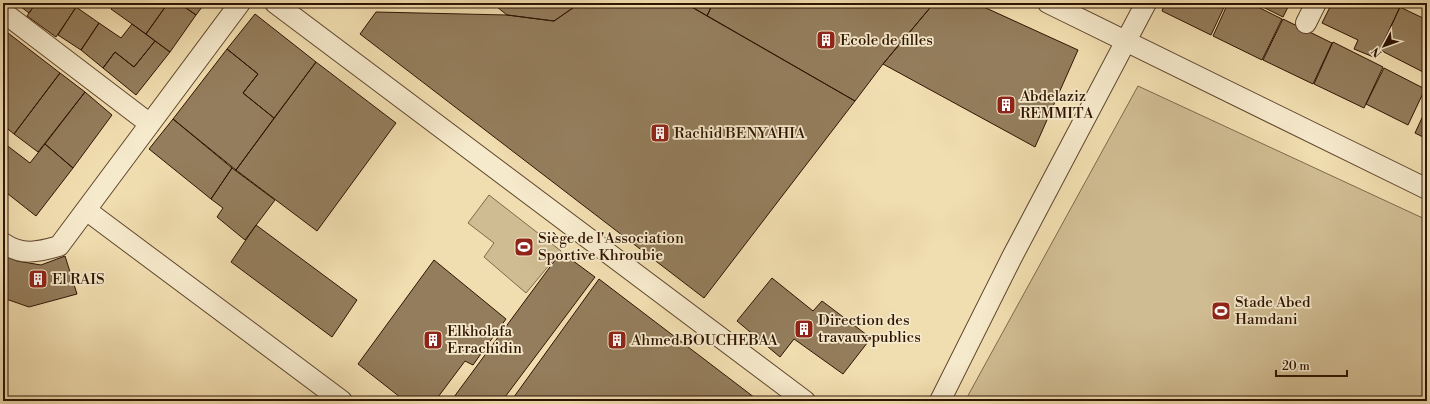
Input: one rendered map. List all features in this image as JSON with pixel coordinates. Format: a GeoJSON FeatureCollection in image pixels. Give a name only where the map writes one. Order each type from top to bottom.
{"type":"FeatureCollection","features":[{"type":"Feature","properties":{"kind":"street"},"geometry":{"type":"LineString","coordinates":[[3,243],[12,250],[38,252],[59,246],[240,3]]}},
{"type":"Feature","properties":{"kind":"street"},"geometry":{"type":"LineString","coordinates":[[275,3],[805,401]]}},
{"type":"Feature","properties":{"kind":"street"},"geometry":{"type":"LineString","coordinates":[[1048,3],[1427,189]]}},
{"type":"Feature","properties":{"kind":"street"},"geometry":{"type":"LineString","coordinates":[[940,401],[1012,257],[1146,3]]}},
{"type":"Feature","properties":{"kind":"street"},"geometry":{"type":"LineString","coordinates":[[1306,23],[1316,3]]}},
{"type":"Feature","properties":{"kind":"street"},"geometry":{"type":"LineString","coordinates":[[3,12],[150,124]]}},
{"type":"Feature","properties":{"kind":"street"},"geometry":{"type":"LineString","coordinates":[[86,210],[342,401]]}},
{"type":"Feature","properties":{"kind":"shaded area","name":"Stade Abed Hamdani"},"geometry":{"type":"Polygon","coordinates":[[[1138,86],[1427,220],[1427,401],[965,401],[1138,86]]]}},
{"type":"Feature","properties":{"kind":"shaded area","name":"Siège de l'Association Sportive Khroubie"},"geometry":{"type":"Polygon","coordinates":[[[489,195],[561,251],[526,293],[484,257],[494,243],[468,223],[489,195]]]}},
{"type":"Feature","properties":{"kind":"building"},"geometry":{"type":"Polygon","coordinates":[[[16,3],[36,3],[29,13],[16,3]]]}},
{"type":"Feature","properties":{"kind":"building"},"geometry":{"type":"Polygon","coordinates":[[[36,3],[79,3],[56,37],[27,16],[36,3]]]}},
{"type":"Feature","properties":{"kind":"building"},"geometry":{"type":"Polygon","coordinates":[[[116,3],[168,3],[146,34],[111,9],[116,3]]]}},
{"type":"Feature","properties":{"kind":"building"},"geometry":{"type":"Polygon","coordinates":[[[168,3],[179,3],[196,15],[170,52],[146,34],[168,3]]]}},
{"type":"Feature","properties":{"kind":"building"},"geometry":{"type":"Polygon","coordinates":[[[179,3],[205,3],[196,15],[179,3]]]}},
{"type":"Feature","properties":{"kind":"building"},"geometry":{"type":"Polygon","coordinates":[[[492,3],[580,3],[554,21],[507,15],[492,3]]]}},
{"type":"Feature","properties":{"kind":"building","name":"Rachid BENYAHIA"},"geometry":{"type":"Polygon","coordinates":[[[580,3],[685,3],[855,101],[704,298],[360,34],[376,12],[507,15],[554,21],[580,3]]]}},
{"type":"Feature","properties":{"kind":"building"},"geometry":{"type":"Polygon","coordinates":[[[685,3],[713,3],[707,16],[685,3]]]}},
{"type":"Feature","properties":{"kind":"building","name":"Ecole de filles"},"geometry":{"type":"Polygon","coordinates":[[[713,3],[934,3],[883,64],[855,101],[707,16],[713,3]]]}},
{"type":"Feature","properties":{"kind":"building","name":"Abdelaziz REMMITA"},"geometry":{"type":"Polygon","coordinates":[[[934,3],[975,3],[1078,50],[1035,147],[883,64],[934,3]]]}},
{"type":"Feature","properties":{"kind":"building"},"geometry":{"type":"Polygon","coordinates":[[[1165,3],[1226,3],[1211,35],[1162,11],[1165,3]]]}},
{"type":"Feature","properties":{"kind":"building"},"geometry":{"type":"Polygon","coordinates":[[[1228,3],[1250,3],[1282,19],[1262,60],[1213,36],[1228,3]]]}},
{"type":"Feature","properties":{"kind":"building"},"geometry":{"type":"Polygon","coordinates":[[[1255,3],[1290,3],[1283,17],[1255,3]]]}},
{"type":"Feature","properties":{"kind":"building"},"geometry":{"type":"Polygon","coordinates":[[[1332,3],[1392,3],[1400,7],[1376,58],[1354,49],[1358,40],[1322,23],[1332,3]]]}},
{"type":"Feature","properties":{"kind":"building"},"geometry":{"type":"Polygon","coordinates":[[[76,7],[99,23],[81,50],[58,35],[76,7]]]}},
{"type":"Feature","properties":{"kind":"building"},"geometry":{"type":"Polygon","coordinates":[[[1400,7],[1427,20],[1427,74],[1380,50],[1400,7]]]}},
{"type":"Feature","properties":{"kind":"building"},"geometry":{"type":"Polygon","coordinates":[[[255,14],[316,62],[274,118],[243,93],[258,74],[227,49],[255,14]]]}},
{"type":"Feature","properties":{"kind":"building"},"geometry":{"type":"Polygon","coordinates":[[[1283,19],[1332,43],[1313,84],[1263,60],[1283,19]]]}},
{"type":"Feature","properties":{"kind":"building"},"geometry":{"type":"Polygon","coordinates":[[[99,23],[121,38],[132,24],[155,41],[134,67],[115,52],[103,68],[81,50],[99,23]]]}},
{"type":"Feature","properties":{"kind":"building"},"geometry":{"type":"Polygon","coordinates":[[[3,29],[8,33],[3,41],[3,29]]]}},
{"type":"Feature","properties":{"kind":"building"},"geometry":{"type":"Polygon","coordinates":[[[8,33],[60,73],[14,134],[3,125],[3,41],[8,33]]]}},
{"type":"Feature","properties":{"kind":"building"},"geometry":{"type":"Polygon","coordinates":[[[155,41],[170,52],[136,95],[103,68],[115,52],[134,67],[155,41]]]}},
{"type":"Feature","properties":{"kind":"building"},"geometry":{"type":"Polygon","coordinates":[[[1333,42],[1383,67],[1364,108],[1314,84],[1333,42]]]}},
{"type":"Feature","properties":{"kind":"building"},"geometry":{"type":"Polygon","coordinates":[[[227,49],[258,74],[243,93],[274,118],[236,170],[173,119],[227,49]]]}},
{"type":"Feature","properties":{"kind":"building"},"geometry":{"type":"Polygon","coordinates":[[[316,62],[396,123],[317,231],[236,170],[316,62]]]}},
{"type":"Feature","properties":{"kind":"building"},"geometry":{"type":"Polygon","coordinates":[[[1384,68],[1425,89],[1408,125],[1366,104],[1384,68]]]}},
{"type":"Feature","properties":{"kind":"building"},"geometry":{"type":"Polygon","coordinates":[[[60,73],[85,92],[38,152],[14,134],[60,73]]]}},
{"type":"Feature","properties":{"kind":"building"},"geometry":{"type":"Polygon","coordinates":[[[85,92],[112,115],[73,168],[45,144],[85,92]]]}},
{"type":"Feature","properties":{"kind":"building"},"geometry":{"type":"Polygon","coordinates":[[[1427,107],[1427,139],[1415,133],[1427,107]]]}},
{"type":"Feature","properties":{"kind":"building"},"geometry":{"type":"Polygon","coordinates":[[[173,119],[232,168],[211,199],[149,149],[173,119]]]}},
{"type":"Feature","properties":{"kind":"building"},"geometry":{"type":"Polygon","coordinates":[[[5,144],[30,163],[45,144],[73,168],[36,216],[3,190],[3,147],[5,144]]]}},
{"type":"Feature","properties":{"kind":"building"},"geometry":{"type":"Polygon","coordinates":[[[232,168],[275,200],[245,240],[217,217],[223,208],[211,199],[232,168]]]}},
{"type":"Feature","properties":{"kind":"building"},"geometry":{"type":"Polygon","coordinates":[[[256,225],[357,300],[332,337],[231,262],[256,225]]]}},
{"type":"Feature","properties":{"kind":"building"},"geometry":{"type":"Polygon","coordinates":[[[561,252],[595,277],[502,401],[451,401],[561,252]]]}},
{"type":"Feature","properties":{"kind":"building","name":"El RAIS"},"geometry":{"type":"Polygon","coordinates":[[[3,255],[17,261],[41,265],[65,256],[77,294],[29,307],[3,298],[3,255]]]}},
{"type":"Feature","properties":{"kind":"building","name":"Elkholafa Errachidin"},"geometry":{"type":"Polygon","coordinates":[[[434,260],[506,319],[473,365],[465,361],[435,401],[405,401],[358,364],[434,260]]]}},
{"type":"Feature","properties":{"kind":"building","name":"Direction des travaux publics"},"geometry":{"type":"Polygon","coordinates":[[[772,278],[813,311],[822,301],[871,338],[843,374],[794,339],[780,357],[737,321],[772,278]]]}},
{"type":"Feature","properties":{"kind":"building","name":"Ahmed BOUCHEBAA"},"geometry":{"type":"Polygon","coordinates":[[[599,279],[759,401],[511,401],[599,279]]]}},
{"type":"Feature","properties":{"kind":"place","name":"Ecole de filles"},"geometry":{"type":"Point","coordinates":[826,40]}},
{"type":"Feature","properties":{"kind":"place","name":"Abdelaziz REMMITA"},"geometry":{"type":"Point","coordinates":[1006,105]}},
{"type":"Feature","properties":{"kind":"place","name":"Rachid BENYAHIA"},"geometry":{"type":"Point","coordinates":[660,133]}},
{"type":"Feature","properties":{"kind":"place","name":"Siège de l'Association Sportive Khroubie"},"geometry":{"type":"Point","coordinates":[524,247]}},
{"type":"Feature","properties":{"kind":"place","name":"El RAIS"},"geometry":{"type":"Point","coordinates":[38,279]}},
{"type":"Feature","properties":{"kind":"place","name":"Stade Abed Hamdani"},"geometry":{"type":"Point","coordinates":[1221,311]}},
{"type":"Feature","properties":{"kind":"place","name":"Direction des travaux publics"},"geometry":{"type":"Point","coordinates":[804,329]}},
{"type":"Feature","properties":{"kind":"place","name":"Elkholafa Errachidin"},"geometry":{"type":"Point","coordinates":[433,340]}},
{"type":"Feature","properties":{"kind":"place","name":"Ahmed BOUCHEBAA"},"geometry":{"type":"Point","coordinates":[617,340]}}]}
